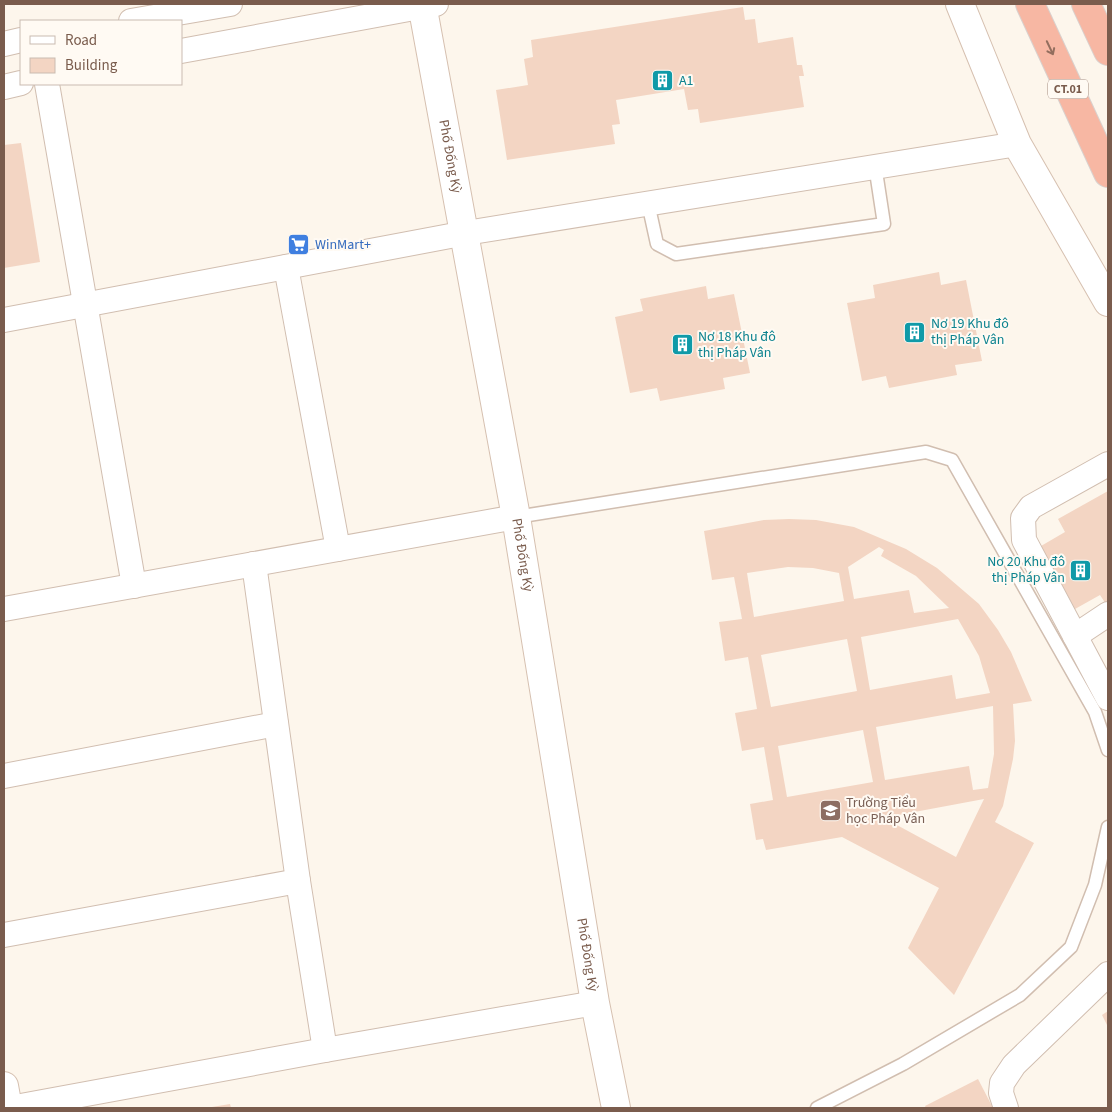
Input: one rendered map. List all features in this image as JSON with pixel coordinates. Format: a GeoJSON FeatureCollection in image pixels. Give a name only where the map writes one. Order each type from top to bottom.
{"type":"FeatureCollection","features":[{"type":"Feature","properties":{"kind":"highway","name":"CT.01"},"geometry":{"type":"LineString","coordinates":[[1030,4],[1108,173]]}},
{"type":"Feature","properties":{"kind":"highway"},"geometry":{"type":"LineString","coordinates":[[1086,4],[1108,51]]}},
{"type":"Feature","properties":{"kind":"street"},"geometry":{"type":"LineString","coordinates":[[137,20],[232,4],[239,40]]}},
{"type":"Feature","properties":{"kind":"street"},"geometry":{"type":"LineString","coordinates":[[960,4],[1017,144],[1108,302]]}},
{"type":"Feature","properties":{"kind":"street"},"geometry":{"type":"LineString","coordinates":[[182,51],[427,5]]}},
{"type":"Feature","properties":{"kind":"street","name":"Phố Đống Kỳ"},"geometry":{"type":"LineString","coordinates":[[427,5],[516,517],[595,1003],[616,1108]]}},
{"type":"Feature","properties":{"kind":"street"},"geometry":{"type":"LineString","coordinates":[[4,44],[20,40]]}},
{"type":"Feature","properties":{"kind":"street"},"geometry":{"type":"LineString","coordinates":[[4,87],[20,83]]}},
{"type":"Feature","properties":{"kind":"street"},"geometry":{"type":"LineString","coordinates":[[47,85],[134,586]]}},
{"type":"Feature","properties":{"kind":"street"},"geometry":{"type":"LineString","coordinates":[[4,320],[466,234],[875,165],[1017,144]]}},
{"type":"Feature","properties":{"kind":"street"},"geometry":{"type":"LineString","coordinates":[[286,267],[338,549]]}},
{"type":"Feature","properties":{"kind":"street"},"geometry":{"type":"LineString","coordinates":[[1108,464],[1030,507],[1023,518],[1024,540],[1108,698]]}},
{"type":"Feature","properties":{"kind":"street"},"geometry":{"type":"LineString","coordinates":[[4,609],[516,517]]}},
{"type":"Feature","properties":{"kind":"street"},"geometry":{"type":"LineString","coordinates":[[254,564],[298,881],[325,1050]]}},
{"type":"Feature","properties":{"kind":"street"},"geometry":{"type":"LineString","coordinates":[[1075,636],[1108,614]]}},
{"type":"Feature","properties":{"kind":"street"},"geometry":{"type":"LineString","coordinates":[[4,776],[276,724]]}},
{"type":"Feature","properties":{"kind":"street"},"geometry":{"type":"LineString","coordinates":[[4,935],[298,881]]}},
{"type":"Feature","properties":{"kind":"street"},"geometry":{"type":"LineString","coordinates":[[1006,1108],[1001,1093],[1002,1084],[1014,1065],[1108,974]]}},
{"type":"Feature","properties":{"kind":"street"},"geometry":{"type":"LineString","coordinates":[[4,1086],[9,1108],[595,1003]]}},
{"type":"Feature","properties":{"kind":"lane"},"geometry":{"type":"LineString","coordinates":[[648,203],[657,244],[676,254],[884,224],[875,165]]}},
{"type":"Feature","properties":{"kind":"lane"},"geometry":{"type":"LineString","coordinates":[[516,517],[926,452],[952,460],[1095,712],[1108,750]]}},
{"type":"Feature","properties":{"kind":"lane"},"geometry":{"type":"LineString","coordinates":[[817,1108],[903,1064],[1020,995],[1071,947],[1095,885],[1108,827]]}},
{"type":"Feature","properties":{"kind":"building","name":"A1"},"geometry":{"type":"Polygon","coordinates":[[[743,7],[745,20],[755,19],[758,43],[793,37],[797,65],[802,65],[804,76],[799,76],[804,107],[700,123],[698,109],[688,110],[684,89],[616,100],[620,124],[612,125],[615,144],[507,160],[496,90],[528,85],[524,59],[533,57],[531,40],[743,7]]]}},
{"type":"Feature","properties":{"kind":"building"},"geometry":{"type":"Polygon","coordinates":[[[21,143],[40,262],[4,268],[4,145],[21,143]]]}},
{"type":"Feature","properties":{"kind":"building","name":"Nơ 19 Khu đô thị Pháp Vân"},"geometry":{"type":"Polygon","coordinates":[[[939,272],[941,285],[966,280],[982,361],[955,365],[957,375],[889,388],[886,376],[862,381],[847,303],[875,298],[873,285],[939,272]]]}},
{"type":"Feature","properties":{"kind":"building","name":"Nơ 18 Khu đô thị Pháp Vân"},"geometry":{"type":"Polygon","coordinates":[[[706,286],[708,299],[734,294],[750,373],[723,378],[725,389],[660,401],[657,388],[630,393],[615,317],[643,311],[640,299],[706,286]]]}},
{"type":"Feature","properties":{"kind":"building","name":"Nơ 20 Khu đô thị Pháp Vân"},"geometry":{"type":"Polygon","coordinates":[[[1108,491],[1108,607],[1100,595],[1075,609],[1041,546],[1065,532],[1058,519],[1108,491]]]}},
{"type":"Feature","properties":{"kind":"building"},"geometry":{"type":"Polygon","coordinates":[[[764,520],[816,520],[854,527],[906,549],[937,568],[979,604],[998,630],[1011,652],[1032,701],[1013,704],[1015,741],[1013,759],[1003,806],[995,822],[1034,843],[954,995],[908,948],[939,888],[842,837],[766,850],[763,839],[756,840],[750,804],[773,800],[764,747],[742,751],[735,713],[757,709],[748,657],[725,661],[719,622],[742,619],[734,577],[712,580],[704,531],[764,520]],[[879,547],[848,567],[854,599],[909,590],[914,613],[949,608],[916,576],[881,556],[884,550],[879,547]],[[788,567],[747,573],[754,617],[844,601],[839,573],[813,568],[788,567]],[[958,619],[861,637],[870,690],[952,675],[956,699],[990,693],[979,656],[958,619]],[[847,639],[761,655],[771,707],[857,691],[847,639]],[[993,706],[876,727],[885,780],[969,766],[973,790],[988,788],[994,754],[993,706]],[[863,730],[778,746],[787,797],[873,782],[863,730]],[[984,799],[893,816],[895,824],[956,857],[984,799]]]}},
{"type":"Feature","properties":{"kind":"building"},"geometry":{"type":"Polygon","coordinates":[[[1108,1011],[1108,1027],[1102,1015],[1108,1011]]]}},
{"type":"Feature","properties":{"kind":"building"},"geometry":{"type":"Polygon","coordinates":[[[978,1079],[993,1108],[926,1108],[925,1106],[978,1079]]]}},
{"type":"Feature","properties":{"kind":"building"},"geometry":{"type":"Polygon","coordinates":[[[230,1104],[231,1108],[212,1108],[212,1107],[230,1104]]]}},
{"type":"Feature","properties":{"kind":"place","name":"A1"},"geometry":{"type":"Point","coordinates":[663,81]}},
{"type":"Feature","properties":{"kind":"place","name":"WinMart+"},"geometry":{"type":"Point","coordinates":[299,245]}},
{"type":"Feature","properties":{"kind":"place","name":"Nơ 19 Khu đô thị Pháp Vân"},"geometry":{"type":"Point","coordinates":[915,332]}},
{"type":"Feature","properties":{"kind":"place","name":"Nơ 18 Khu đô thị Pháp Vân"},"geometry":{"type":"Point","coordinates":[682,345]}},
{"type":"Feature","properties":{"kind":"place","name":"Nơ 20 Khu đô thị Pháp Vân"},"geometry":{"type":"Point","coordinates":[1081,570]}},
{"type":"Feature","properties":{"kind":"place","name":"Trường Tiểu học Pháp Vân"},"geometry":{"type":"Point","coordinates":[830,811]}}]}
